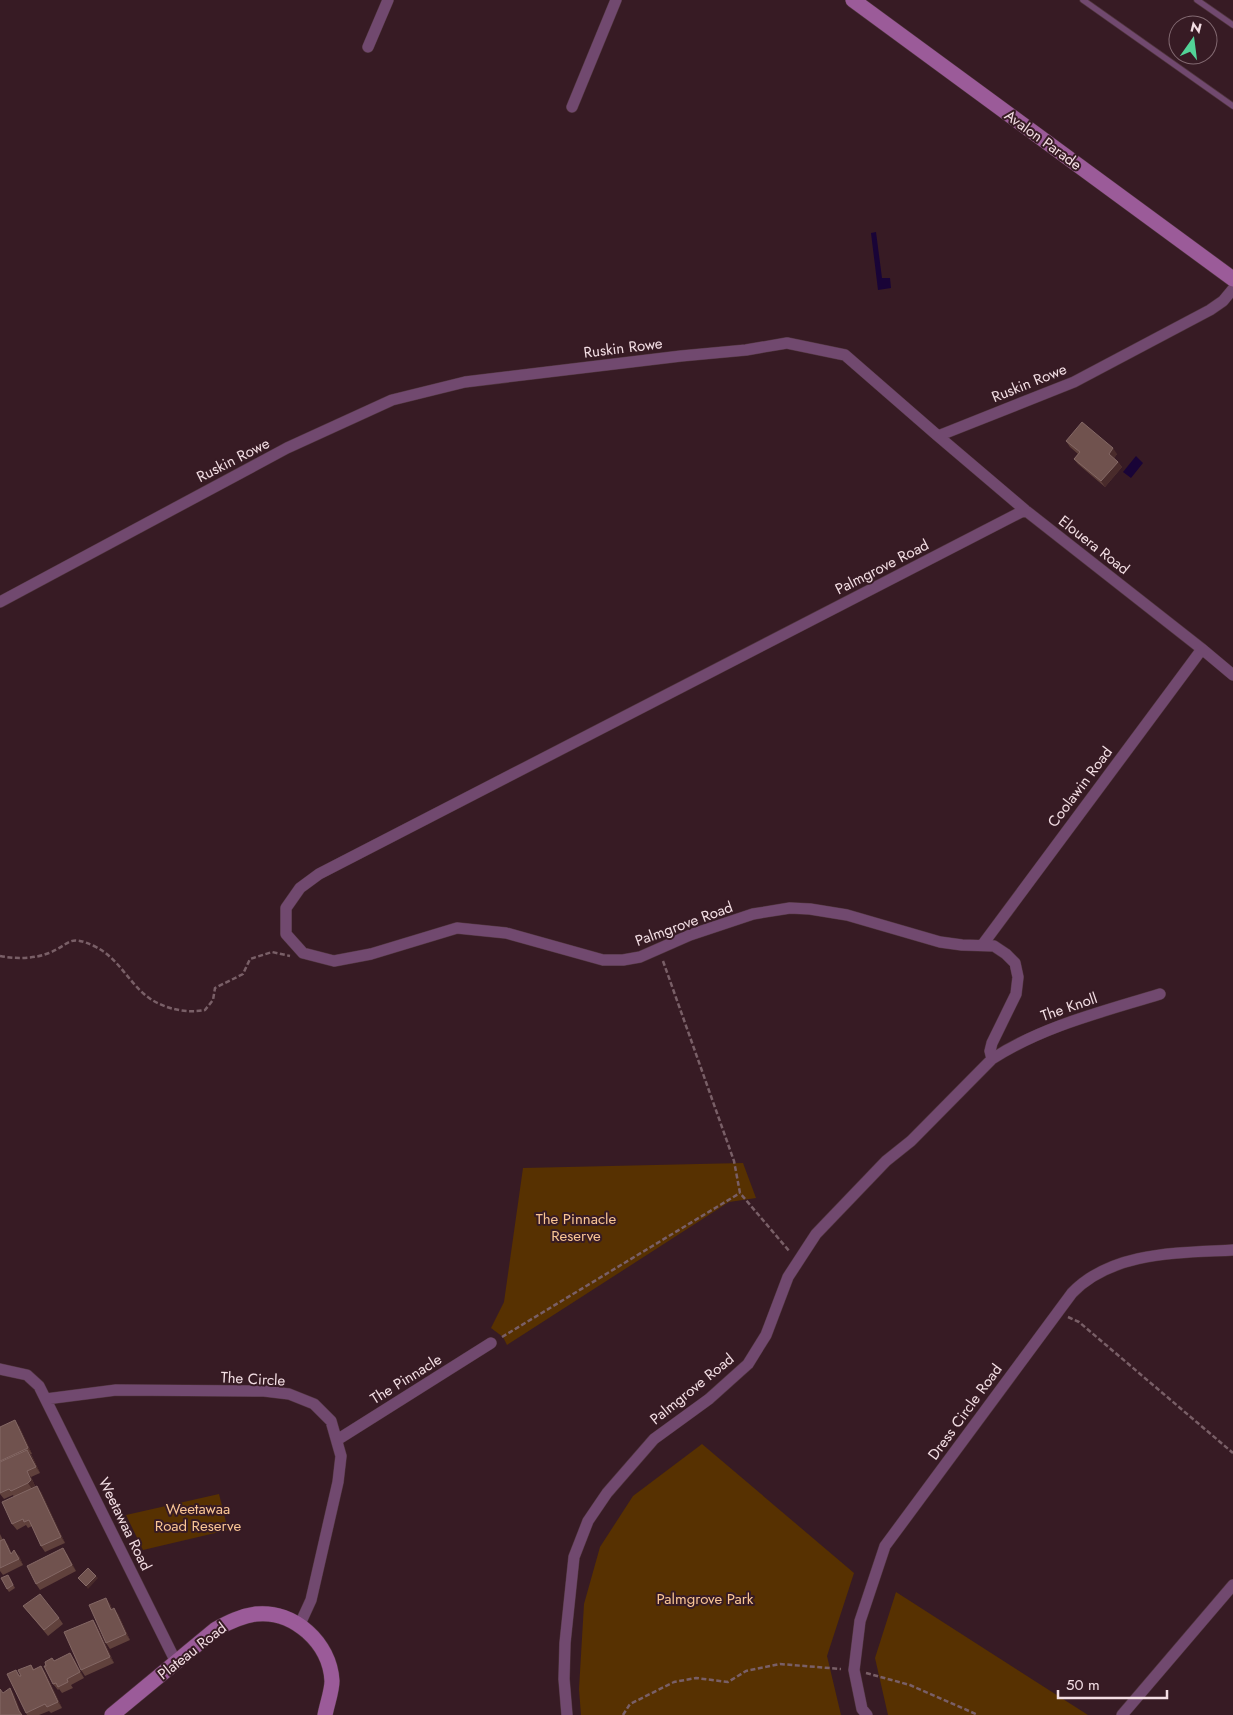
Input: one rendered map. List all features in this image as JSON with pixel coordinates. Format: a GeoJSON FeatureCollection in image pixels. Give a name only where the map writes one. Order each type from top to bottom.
{"type":"FeatureCollection","features":[{"type":"Feature","properties":{"kind":"street"},"geometry":{"type":"LineString","coordinates":[[368,47],[388,0]]}},
{"type":"Feature","properties":{"kind":"street"},"geometry":{"type":"LineString","coordinates":[[572,107],[616,0]]}},
{"type":"Feature","properties":{"kind":"street","name":"Avalon Parade"},"geometry":{"type":"LineString","coordinates":[[853,0],[1233,279]]}},
{"type":"Feature","properties":{"kind":"street","name":"Ruskin Rowe"},"geometry":{"type":"LineString","coordinates":[[0,602],[287,448],[392,400],[465,382],[746,350],[787,343],[845,355],[938,436],[1074,382],[1210,310],[1223,301],[1233,289]]}},
{"type":"Feature","properties":{"kind":"street","name":"Elouera Road"},"geometry":{"type":"LineString","coordinates":[[938,436],[1025,510],[1233,675]]}},
{"type":"Feature","properties":{"kind":"street","name":"Palmgrove Road"},"geometry":{"type":"LineString","coordinates":[[567,1715],[564,1679],[574,1556],[588,1521],[606,1493],[654,1439],[709,1399],[748,1364],[766,1335],[788,1277],[816,1234],[880,1168],[911,1141],[992,1059],[990,1051],[992,1044],[1016,994],[1018,977],[1015,963],[994,946],[947,943],[893,930],[847,915],[790,908],[753,914],[659,947],[640,957],[623,960],[603,960],[506,933],[457,928],[371,954],[334,961],[303,954],[286,934],[286,908],[300,888],[319,874],[1025,510]]}},
{"type":"Feature","properties":{"kind":"street","name":"Coolawin Road"},"geometry":{"type":"LineString","coordinates":[[983,944],[1202,649]]}},
{"type":"Feature","properties":{"kind":"street","name":"The Knoll"},"geometry":{"type":"LineString","coordinates":[[992,1059],[1016,1043],[1047,1030],[1160,994]]}},
{"type":"Feature","properties":{"kind":"street","name":"Dress Circle Road"},"geometry":{"type":"LineString","coordinates":[[867,1715],[862,1709],[854,1670],[860,1621],[885,1546],[1078,1286],[1102,1271],[1147,1256],[1233,1250]]}},
{"type":"Feature","properties":{"kind":"street","name":"The Pinnacle"},"geometry":{"type":"LineString","coordinates":[[336,1440],[491,1344]]}},
{"type":"Feature","properties":{"kind":"street"},"geometry":{"type":"LineString","coordinates":[[0,1369],[34,1378],[46,1400]]}},
{"type":"Feature","properties":{"kind":"street","name":"The Circle"},"geometry":{"type":"LineString","coordinates":[[46,1400],[116,1390],[264,1392],[289,1394],[314,1404],[331,1421],[341,1456],[338,1482],[311,1600],[300,1624]]}},
{"type":"Feature","properties":{"kind":"street","name":"Weetawaa Road"},"geometry":{"type":"LineString","coordinates":[[46,1400],[176,1662]]}},
{"type":"Feature","properties":{"kind":"street"},"geometry":{"type":"LineString","coordinates":[[1122,1715],[1233,1585]]}},
{"type":"Feature","properties":{"kind":"street","name":"Plateau Road"},"geometry":{"type":"LineString","coordinates":[[112,1715],[216,1629],[232,1620],[257,1614],[279,1616],[300,1624],[318,1641],[328,1659],[332,1682],[325,1715]]}},
{"type":"Feature","properties":{"kind":"lane"},"geometry":{"type":"LineString","coordinates":[[1083,0],[1233,106]]}},
{"type":"Feature","properties":{"kind":"lane"},"geometry":{"type":"LineString","coordinates":[[1197,0],[1233,26]]}},
{"type":"Feature","properties":{"kind":"path"},"geometry":{"type":"LineString","coordinates":[[0,956],[18,959],[49,953],[68,940],[84,942],[109,955],[144,994],[168,1007],[192,1013],[205,1010],[213,1000],[215,988],[243,974],[250,959],[272,952],[289,956],[303,954]]}},
{"type":"Feature","properties":{"kind":"path"},"geometry":{"type":"LineString","coordinates":[[659,947],[734,1161],[740,1193],[785,1248],[800,1258]]}},
{"type":"Feature","properties":{"kind":"path"},"geometry":{"type":"LineString","coordinates":[[491,1344],[740,1193]]}},
{"type":"Feature","properties":{"kind":"path"},"geometry":{"type":"LineString","coordinates":[[1058,1312],[1079,1322],[1233,1453]]}},
{"type":"Feature","properties":{"kind":"path"},"geometry":{"type":"LineString","coordinates":[[623,1715],[630,1704],[674,1682],[696,1678],[728,1682],[746,1671],[780,1664],[854,1670],[910,1685],[978,1715]]}},
{"type":"Feature","properties":{"kind":"green space","name":"The Pinnacle Reserve"},"geometry":{"type":"Polygon","coordinates":[[[743,1163],[756,1198],[729,1202],[507,1345],[503,1337],[491,1328],[504,1302],[523,1168],[743,1163]]]}},
{"type":"Feature","properties":{"kind":"green space","name":"Palmgrove Park"},"geometry":{"type":"Polygon","coordinates":[[[702,1444],[854,1573],[827,1656],[841,1715],[581,1715],[579,1689],[584,1604],[600,1547],[633,1496],[702,1444]]]}},
{"type":"Feature","properties":{"kind":"green space","name":"Weetawaa Road Reserve"},"geometry":{"type":"Polygon","coordinates":[[[219,1494],[228,1530],[143,1550],[126,1515],[219,1494]]]}},
{"type":"Feature","properties":{"kind":"green space"},"geometry":{"type":"Polygon","coordinates":[[[896,1592],[1088,1715],[888,1715],[875,1658],[896,1592]]]}},
{"type":"Feature","properties":{"kind":"shaded area"},"geometry":{"type":"Polygon","coordinates":[[[876,232],[882,278],[890,278],[891,288],[878,290],[871,233],[876,232]]]}},
{"type":"Feature","properties":{"kind":"shaded area"},"geometry":{"type":"Polygon","coordinates":[[[1136,456],[1143,463],[1131,478],[1123,472],[1136,456]]]}},
{"type":"Feature","properties":{"kind":"building"},"geometry":{"type":"Polygon","coordinates":[[[1082,422],[1113,448],[1109,454],[1118,462],[1101,481],[1074,459],[1080,452],[1066,441],[1082,422]]]}},
{"type":"Feature","properties":{"kind":"building"},"geometry":{"type":"Polygon","coordinates":[[[15,1420],[28,1448],[0,1461],[0,1427],[15,1420]]]}},
{"type":"Feature","properties":{"kind":"building"},"geometry":{"type":"Polygon","coordinates":[[[27,1450],[36,1467],[27,1471],[31,1480],[11,1491],[9,1489],[0,1493],[0,1462],[27,1450]]]}},
{"type":"Feature","properties":{"kind":"building"},"geometry":{"type":"Polygon","coordinates":[[[37,1486],[61,1537],[41,1546],[29,1520],[24,1522],[23,1519],[12,1524],[2,1502],[37,1486]]]}},
{"type":"Feature","properties":{"kind":"building"},"geometry":{"type":"Polygon","coordinates":[[[4,1539],[11,1554],[14,1550],[19,1559],[0,1568],[0,1541],[4,1539]]]}},
{"type":"Feature","properties":{"kind":"building"},"geometry":{"type":"Polygon","coordinates":[[[63,1548],[72,1565],[36,1584],[27,1566],[63,1548]]]}},
{"type":"Feature","properties":{"kind":"building"},"geometry":{"type":"Polygon","coordinates":[[[88,1568],[96,1576],[86,1586],[78,1578],[88,1568]]]}},
{"type":"Feature","properties":{"kind":"building"},"geometry":{"type":"Polygon","coordinates":[[[8,1575],[13,1585],[7,1589],[1,1578],[8,1575]]]}},
{"type":"Feature","properties":{"kind":"building"},"geometry":{"type":"Polygon","coordinates":[[[40,1594],[59,1618],[44,1630],[23,1606],[40,1594]]]}},
{"type":"Feature","properties":{"kind":"building"},"geometry":{"type":"Polygon","coordinates":[[[106,1598],[111,1610],[114,1608],[126,1634],[106,1643],[89,1605],[106,1598]]]}},
{"type":"Feature","properties":{"kind":"building"},"geometry":{"type":"Polygon","coordinates":[[[93,1620],[110,1657],[81,1670],[64,1632],[93,1620]]]}},
{"type":"Feature","properties":{"kind":"building"},"geometry":{"type":"Polygon","coordinates":[[[70,1653],[80,1672],[67,1679],[68,1682],[58,1687],[56,1683],[53,1684],[44,1666],[46,1666],[45,1662],[52,1658],[54,1661],[70,1653]]]}},
{"type":"Feature","properties":{"kind":"building"},"geometry":{"type":"Polygon","coordinates":[[[31,1665],[33,1670],[41,1666],[58,1702],[47,1707],[45,1704],[26,1713],[7,1674],[16,1670],[19,1676],[21,1676],[18,1670],[31,1665]]]}},
{"type":"Feature","properties":{"kind":"building"},"geometry":{"type":"Polygon","coordinates":[[[10,1688],[22,1715],[0,1715],[0,1689],[3,1693],[10,1688]]]}}]}
